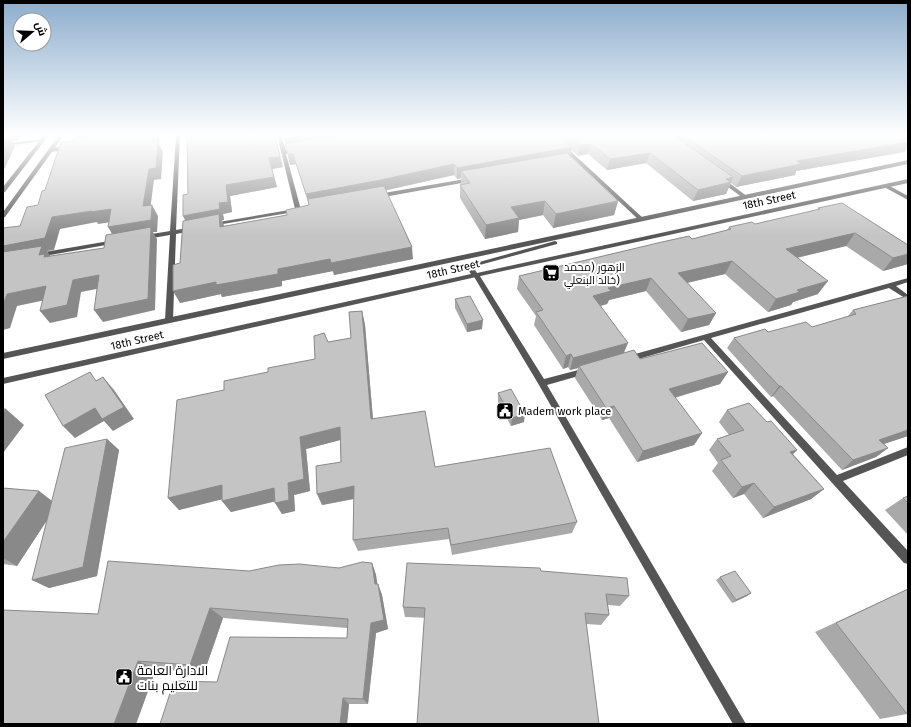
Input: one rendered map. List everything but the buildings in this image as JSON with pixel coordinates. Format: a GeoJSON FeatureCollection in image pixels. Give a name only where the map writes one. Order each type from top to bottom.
{"type":"FeatureCollection","features":[{"type":"Feature","properties":{"kind":"street"},"geometry":{"type":"LineString","coordinates":[[3,190],[20,169]]}},
{"type":"Feature","properties":{"kind":"street"},"geometry":{"type":"LineString","coordinates":[[3,216],[37,169]]}},
{"type":"Feature","properties":{"kind":"street"},"geometry":{"type":"LineString","coordinates":[[168,320],[176,169]]}},
{"type":"Feature","properties":{"kind":"street"},"geometry":{"type":"LineString","coordinates":[[287,169],[298,210]]}},
{"type":"Feature","properties":{"kind":"street"},"geometry":{"type":"LineString","coordinates":[[587,169],[642,220]]}},
{"type":"Feature","properties":{"kind":"street"},"geometry":{"type":"LineString","coordinates":[[3,356],[877,169]]}},
{"type":"Feature","properties":{"kind":"street"},"geometry":{"type":"LineString","coordinates":[[715,175],[745,198]]}},
{"type":"Feature","properties":{"kind":"street"},"geometry":{"type":"LineString","coordinates":[[368,198],[477,179]]}},
{"type":"Feature","properties":{"kind":"street","name":"18th Street"},"geometry":{"type":"LineString","coordinates":[[3,381],[476,275],[908,181]]}},
{"type":"Feature","properties":{"kind":"street"},"geometry":{"type":"LineString","coordinates":[[3,183],[10,182]]}},
{"type":"Feature","properties":{"kind":"street"},"geometry":{"type":"LineString","coordinates":[[886,186],[908,198]]}},
{"type":"Feature","properties":{"kind":"street"},"geometry":{"type":"LineString","coordinates":[[204,227],[306,209]]}},
{"type":"Feature","properties":{"kind":"street"},"geometry":{"type":"LineString","coordinates":[[142,237],[197,228]]}},
{"type":"Feature","properties":{"kind":"street"},"geometry":{"type":"LineString","coordinates":[[595,230],[523,253],[474,265],[471,270],[476,275],[542,383],[740,724]]}},
{"type":"Feature","properties":{"kind":"street"},"geometry":{"type":"LineString","coordinates":[[34,256],[119,242]]}},
{"type":"Feature","properties":{"kind":"street"},"geometry":{"type":"LineString","coordinates":[[623,360],[908,280]]}},
{"type":"Feature","properties":{"kind":"street"},"geometry":{"type":"LineString","coordinates":[[890,285],[908,298]]}},
{"type":"Feature","properties":{"kind":"street"},"geometry":{"type":"LineString","coordinates":[[705,337],[908,559]]}},
{"type":"Feature","properties":{"kind":"street"},"geometry":{"type":"LineString","coordinates":[[542,383],[594,368]]}},
{"type":"Feature","properties":{"kind":"street"},"geometry":{"type":"LineString","coordinates":[[836,480],[908,451]]}},
{"type":"Feature","properties":{"kind":"place","name":"الزهور (محمد خالد البنعلي)"},"geometry":{"type":"Point","coordinates":[551,273]}},
{"type":"Feature","properties":{"kind":"place","name":"Madem work place"},"geometry":{"type":"Point","coordinates":[505,411]}},
{"type":"Feature","properties":{"kind":"place","name":"الادارة العامة للتعليم بنات"},"geometry":{"type":"Point","coordinates":[124,677]}}]}
